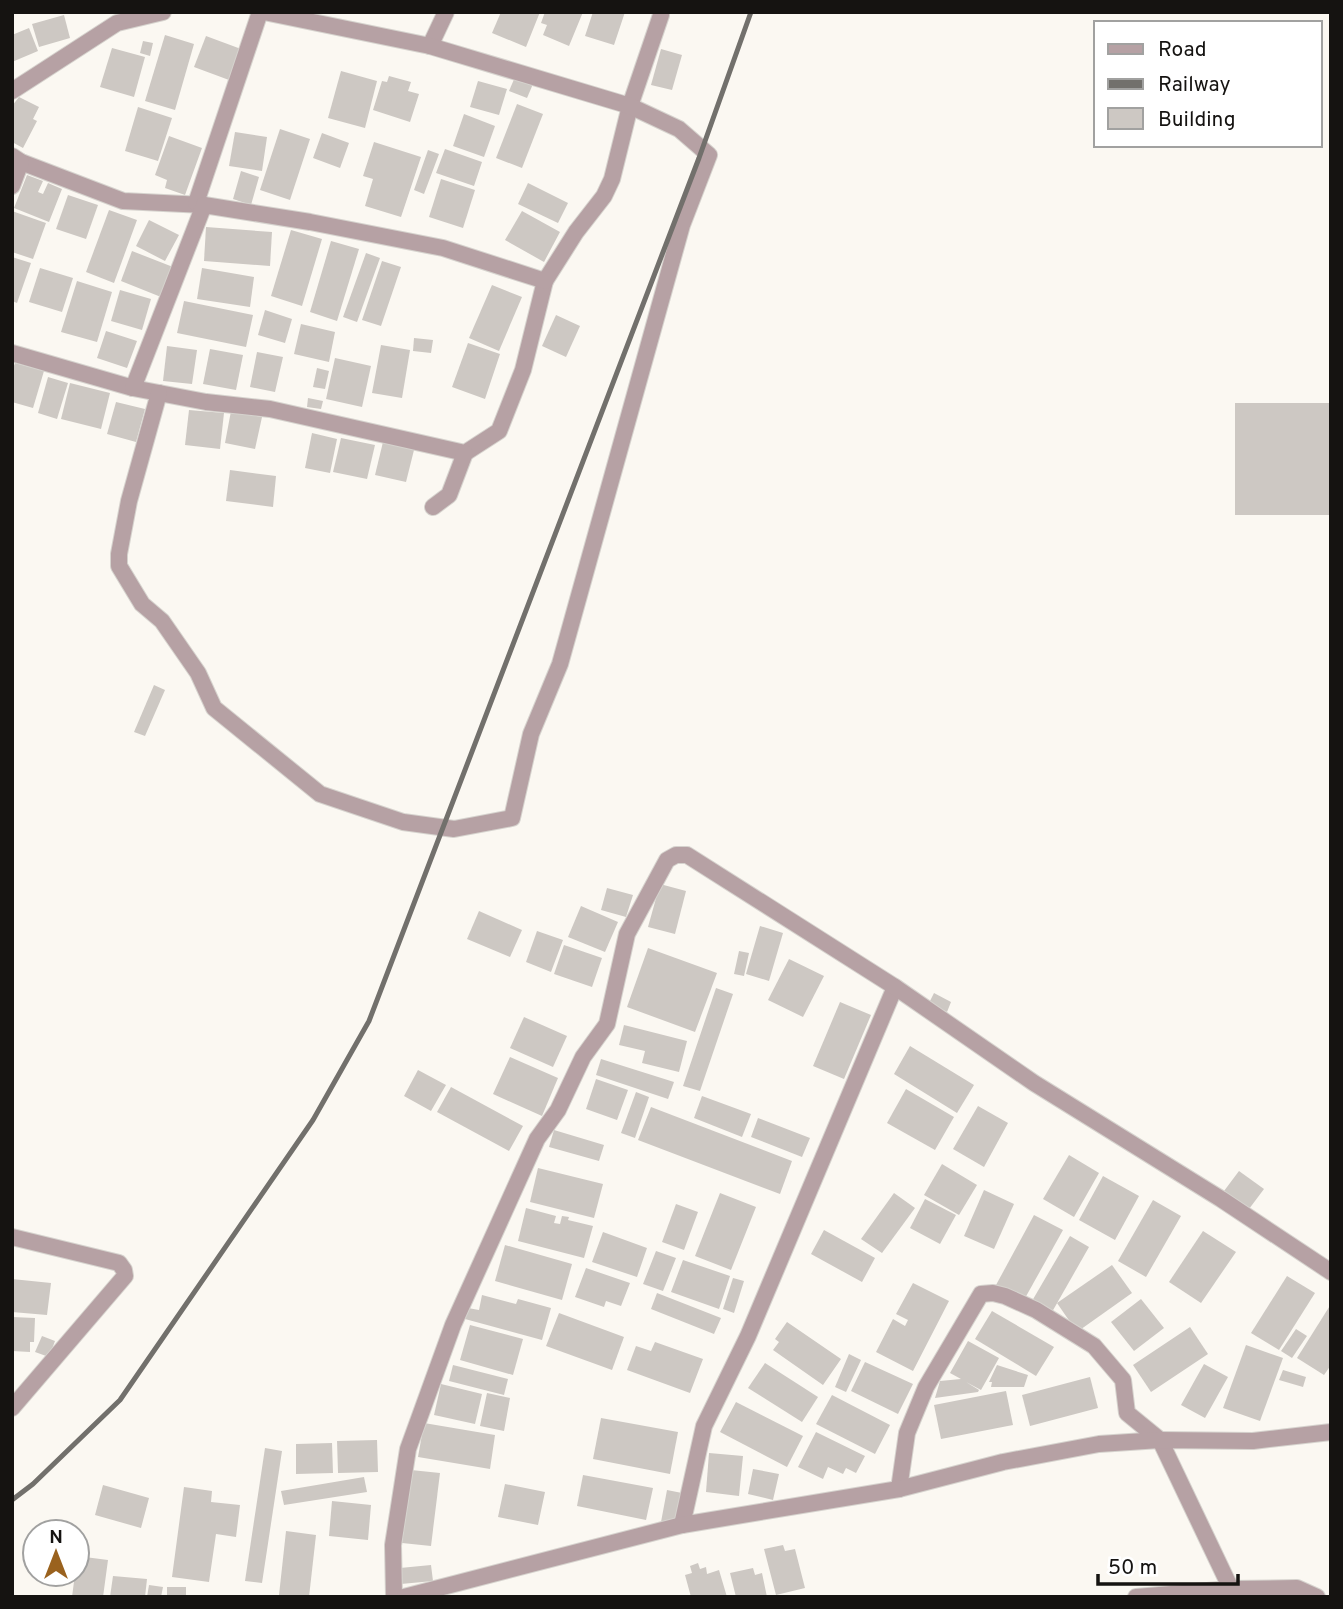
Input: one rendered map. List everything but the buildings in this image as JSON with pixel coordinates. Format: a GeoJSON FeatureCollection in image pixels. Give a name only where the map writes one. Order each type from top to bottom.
{"type":"FeatureCollection","features":[{"type":"Feature","properties":{"kind":"street"},"geometry":{"type":"LineString","coordinates":[[12,92],[117,23],[163,12]]}},
{"type":"Feature","properties":{"kind":"street"},"geometry":{"type":"LineString","coordinates":[[133,388],[200,204],[262,12],[430,46],[630,106],[679,129],[709,155],[682,225],[560,664],[531,734],[512,817],[454,829],[403,822],[320,794],[214,708],[198,673],[162,621],[142,604],[119,566],[130,501],[159,393]]}},
{"type":"Feature","properties":{"kind":"street"},"geometry":{"type":"LineString","coordinates":[[430,46],[446,12]]}},
{"type":"Feature","properties":{"kind":"street"},"geometry":{"type":"LineString","coordinates":[[433,507],[449,495],[465,453],[499,430],[523,370],[545,281],[576,232],[604,196],[611,180],[630,106],[661,15]]}},
{"type":"Feature","properties":{"kind":"street"},"geometry":{"type":"LineString","coordinates":[[12,186],[17,159],[123,201],[200,204],[310,222],[443,248],[545,281]]}},
{"type":"Feature","properties":{"kind":"street"},"geometry":{"type":"LineString","coordinates":[[12,353],[133,388],[206,402],[270,409],[465,453]]}},
{"type":"Feature","properties":{"kind":"street"},"geometry":{"type":"LineString","coordinates":[[394,1597],[393,1545],[408,1449],[453,1325],[537,1139],[558,1111],[583,1057],[607,1024],[627,934],[667,860],[676,855],[687,855],[895,987],[1034,1083],[1221,1199],[1331,1272]]}},
{"type":"Feature","properties":{"kind":"street"},"geometry":{"type":"LineString","coordinates":[[682,1525],[704,1426],[748,1336],[895,987]]}},
{"type":"Feature","properties":{"kind":"street"},"geometry":{"type":"LineString","coordinates":[[12,1237],[119,1263],[125,1276],[12,1408]]}},
{"type":"Feature","properties":{"kind":"street"},"geometry":{"type":"LineString","coordinates":[[899,1489],[907,1433],[926,1387],[981,1294],[1005,1296],[1036,1310],[1094,1346],[1123,1380],[1127,1413],[1160,1440],[1231,1589]]}},
{"type":"Feature","properties":{"kind":"street"},"geometry":{"type":"LineString","coordinates":[[404,1597],[682,1525],[899,1489],[1003,1462],[1099,1444],[1160,1440],[1253,1441],[1331,1432]]}},
{"type":"Feature","properties":{"kind":"street"},"geometry":{"type":"LineString","coordinates":[[1136,1597],[1231,1589],[1297,1588],[1317,1597]]}},
{"type":"Feature","properties":{"kind":"railway"},"geometry":{"type":"LineString","coordinates":[[12,1500],[33,1484],[120,1400],[313,1120],[369,1021],[699,158],[751,12]]}}]}
